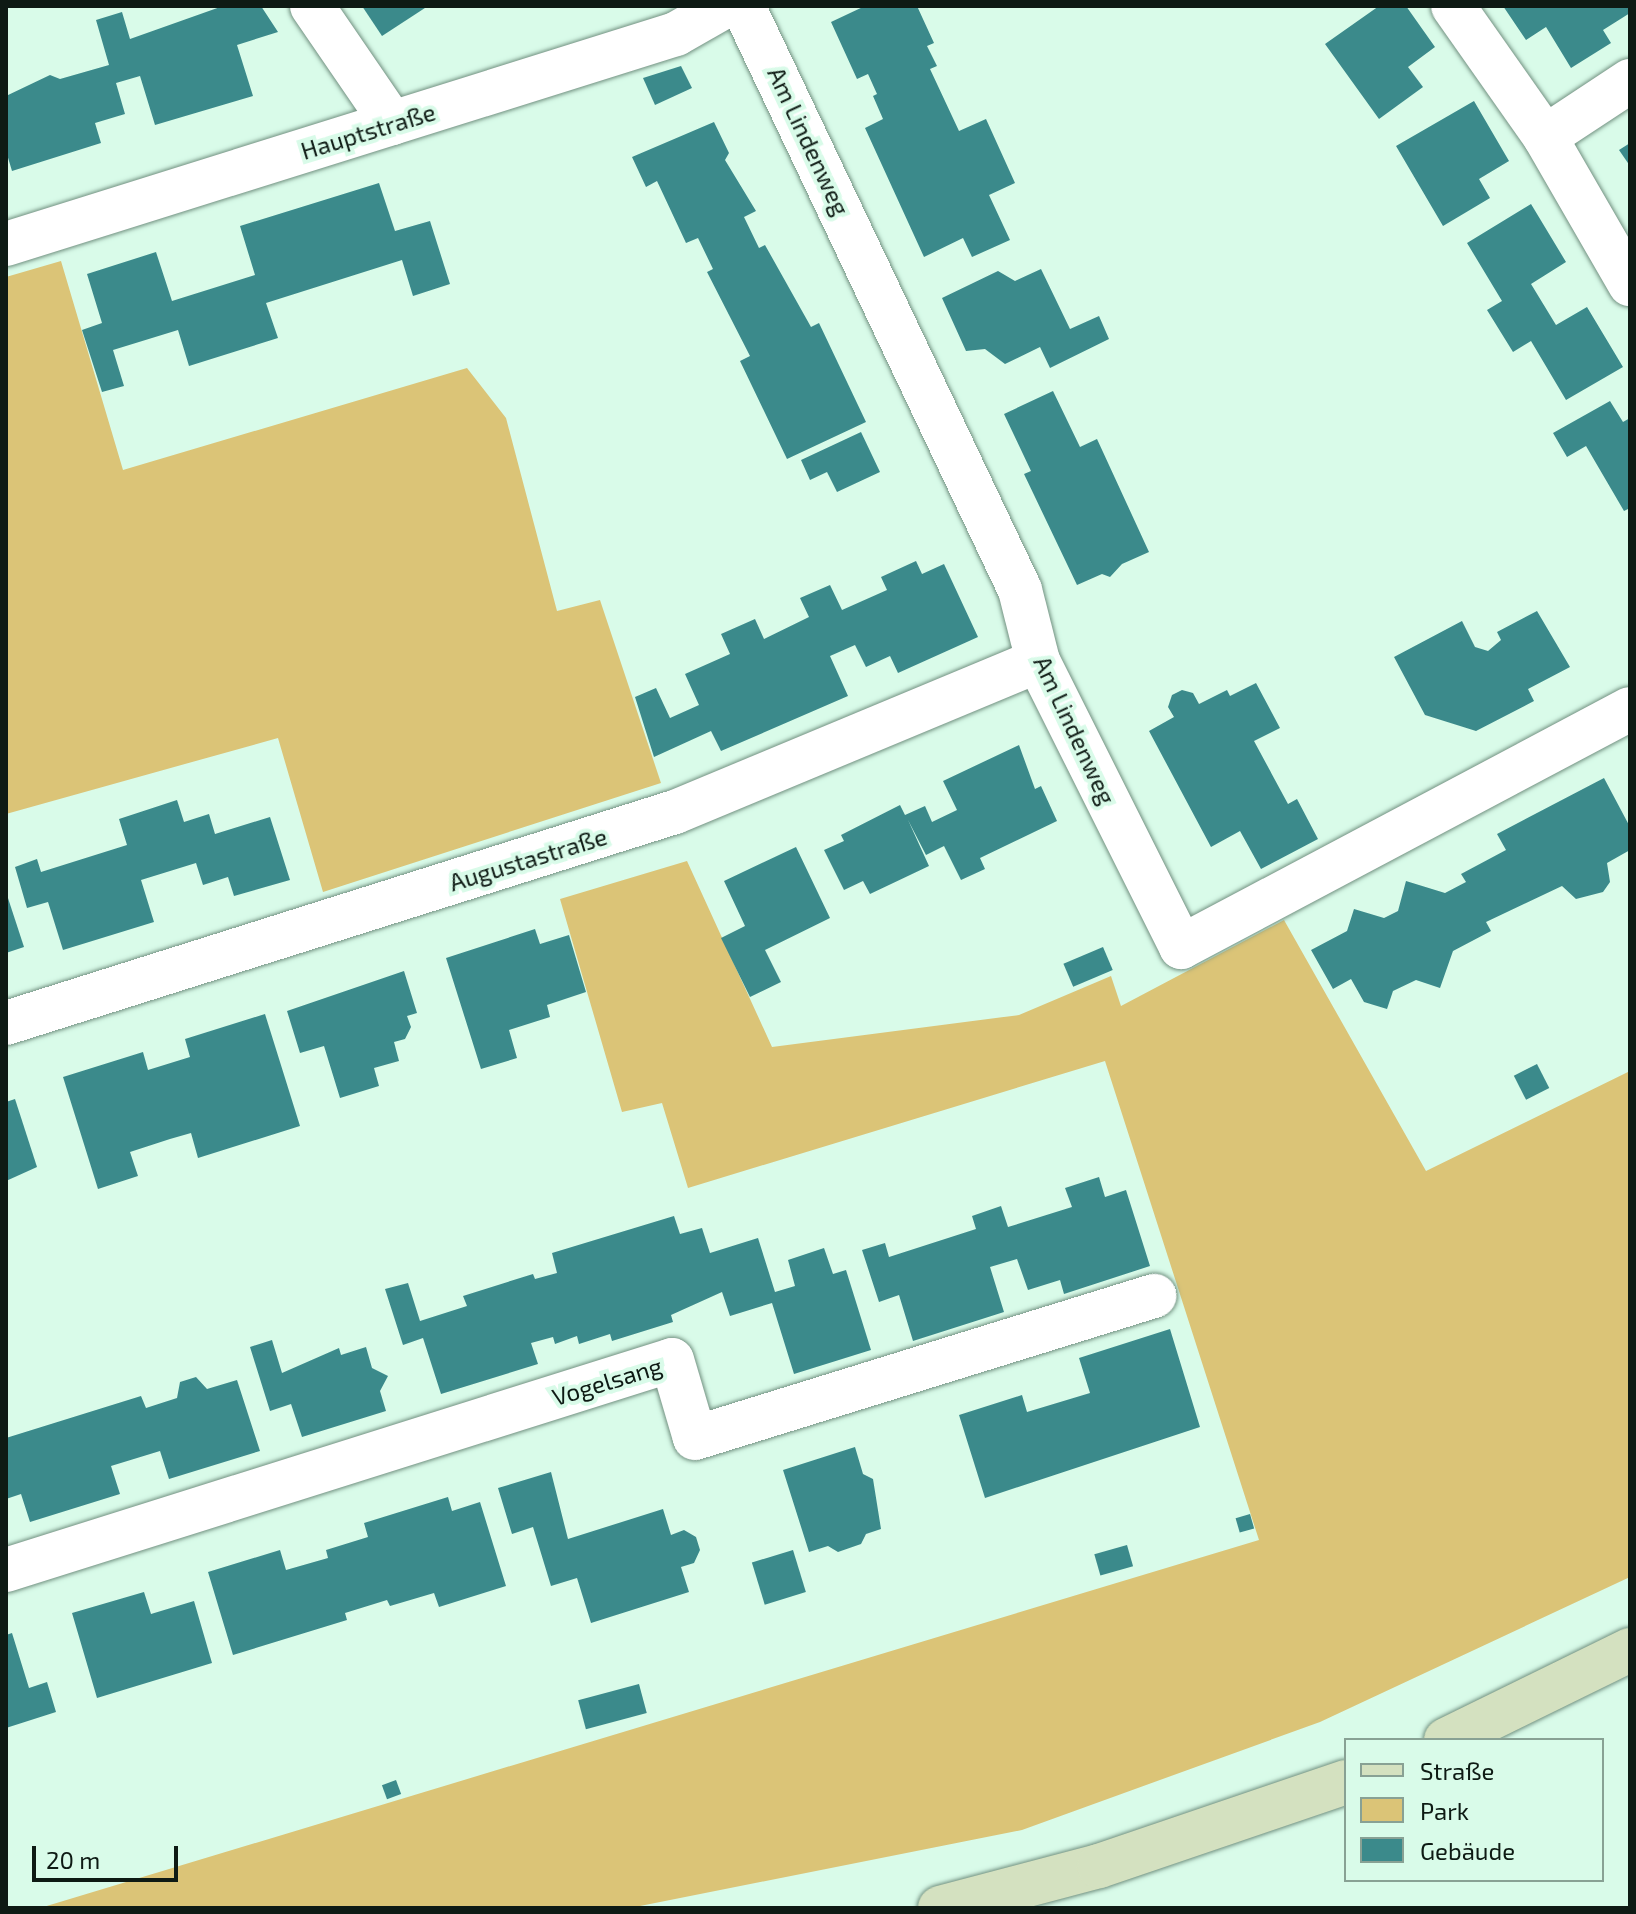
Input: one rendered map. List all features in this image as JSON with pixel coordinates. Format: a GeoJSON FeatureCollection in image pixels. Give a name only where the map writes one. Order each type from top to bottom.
{"type":"FeatureCollection","features":[{"type":"Feature","properties":{"kind":"street"},"geometry":{"type":"LineString","coordinates":[[312,6],[392,123]]}},
{"type":"Feature","properties":{"kind":"street","name":"Hauptstraße"},"geometry":{"type":"LineString","coordinates":[[6,244],[676,34],[725,6]]}},
{"type":"Feature","properties":{"kind":"street","name":"Am Lindenweg"},"geometry":{"type":"LineString","coordinates":[[743,6],[1020,590],[1038,661],[1181,947],[1630,709]]}},
{"type":"Feature","properties":{"kind":"street"},"geometry":{"type":"LineString","coordinates":[[1453,6],[1545,137],[1630,284]]}},
{"type":"Feature","properties":{"kind":"street"},"geometry":{"type":"LineString","coordinates":[[1545,137],[1630,81]]}},
{"type":"Feature","properties":{"kind":"street","name":"Augustastraße"},"geometry":{"type":"LineString","coordinates":[[6,1023],[675,812],[1038,661]]}},
{"type":"Feature","properties":{"kind":"street","name":"Vogelsang"},"geometry":{"type":"LineString","coordinates":[[6,1570],[672,1360],[695,1438],[1155,1296]]}},
{"type":"Feature","properties":{"kind":"street"},"geometry":{"type":"LineString","coordinates":[[1450,1738],[1630,1650]]}},
{"type":"Feature","properties":{"kind":"street"},"geometry":{"type":"LineString","coordinates":[[940,1908],[1099,1866],[1344,1783]]}},
{"type":"Feature","properties":{"kind":"green space"},"geometry":{"type":"Polygon","coordinates":[[[61,261],[123,470],[467,368],[506,418],[557,611],[600,600],[661,783],[323,892],[278,738],[6,814],[6,277],[61,261]]]}},
{"type":"Feature","properties":{"kind":"green space"},"geometry":{"type":"Polygon","coordinates":[[[687,861],[772,1047],[1019,1015],[1111,976],[1121,1006],[1284,920],[1426,1171],[1630,1071],[1630,1577],[1320,1722],[1022,1830],[630,1908],[40,1908],[1259,1540],[1105,1061],[688,1188],[662,1103],[622,1112],[560,899],[687,861]]]}},
{"type":"Feature","properties":{"kind":"building"},"geometry":{"type":"Polygon","coordinates":[[[223,6],[261,6],[278,32],[237,45],[253,96],[155,125],[140,76],[116,83],[125,114],[95,123],[101,143],[12,171],[6,151],[6,96],[50,75],[60,79],[109,65],[96,20],[122,12],[130,39],[223,6]]]}},
{"type":"Feature","properties":{"kind":"building"},"geometry":{"type":"Polygon","coordinates":[[[362,6],[428,6],[382,36],[362,6]]]}},
{"type":"Feature","properties":{"kind":"building"},"geometry":{"type":"Polygon","coordinates":[[[865,6],[917,6],[934,43],[927,46],[937,66],[930,69],[959,131],[986,119],[1015,183],[989,195],[1010,240],[972,257],[963,238],[924,257],[865,128],[883,119],[873,96],[877,94],[868,74],[857,79],[831,22],[865,6]]]}},
{"type":"Feature","properties":{"kind":"building"},"geometry":{"type":"Polygon","coordinates":[[[1379,6],[1406,6],[1435,47],[1408,67],[1423,87],[1379,119],[1325,44],[1379,6]]]}},
{"type":"Feature","properties":{"kind":"building"},"geometry":{"type":"Polygon","coordinates":[[[1503,6],[1630,6],[1630,13],[1603,30],[1611,43],[1571,68],[1546,27],[1526,40],[1503,6]]]}},
{"type":"Feature","properties":{"kind":"building"},"geometry":{"type":"Polygon","coordinates":[[[681,66],[692,88],[655,105],[643,78],[681,66]]]}},
{"type":"Feature","properties":{"kind":"building"},"geometry":{"type":"Polygon","coordinates":[[[1474,101],[1509,161],[1479,179],[1490,198],[1443,226],[1396,146],[1474,101]]]}},
{"type":"Feature","properties":{"kind":"building"},"geometry":{"type":"Polygon","coordinates":[[[714,122],[729,153],[725,160],[756,211],[744,217],[759,248],[765,245],[811,327],[819,323],[866,422],[787,459],[740,361],[750,356],[707,272],[713,269],[698,238],[686,243],[657,181],[646,187],[632,157],[714,122]]]}},
{"type":"Feature","properties":{"kind":"building"},"geometry":{"type":"Polygon","coordinates":[[[1630,143],[1630,166],[1619,150],[1630,143]]]}},
{"type":"Feature","properties":{"kind":"building"},"geometry":{"type":"Polygon","coordinates":[[[379,183],[395,231],[430,221],[450,284],[413,296],[402,260],[266,303],[278,338],[189,366],[178,330],[113,350],[124,386],[102,392],[82,330],[102,323],[87,274],[156,252],[172,301],[255,275],[240,226],[379,183]]]}},
{"type":"Feature","properties":{"kind":"building"},"geometry":{"type":"Polygon","coordinates":[[[1531,204],[1566,262],[1531,284],[1556,325],[1587,307],[1623,367],[1566,400],[1531,341],[1513,352],[1487,310],[1502,301],[1467,243],[1531,204]]]}},
{"type":"Feature","properties":{"kind":"building"},"geometry":{"type":"Polygon","coordinates":[[[1041,269],[1070,329],[1099,316],[1109,339],[1050,368],[1040,347],[1005,364],[985,349],[966,351],[942,298],[998,271],[1015,281],[1041,269]]]}},
{"type":"Feature","properties":{"kind":"building"},"geometry":{"type":"Polygon","coordinates":[[[1053,391],[1080,447],[1097,439],[1149,552],[1122,564],[1110,577],[1102,574],[1077,585],[1024,474],[1031,471],[1004,414],[1053,391]]]}},
{"type":"Feature","properties":{"kind":"building"},"geometry":{"type":"Polygon","coordinates":[[[1610,401],[1623,422],[1630,418],[1630,508],[1624,511],[1586,446],[1567,457],[1553,433],[1610,401]]]}},
{"type":"Feature","properties":{"kind":"building"},"geometry":{"type":"Polygon","coordinates":[[[861,432],[880,472],[837,492],[827,472],[810,480],[801,460],[861,432]]]}},
{"type":"Feature","properties":{"kind":"building"},"geometry":{"type":"Polygon","coordinates":[[[916,561],[922,574],[944,564],[978,637],[898,673],[890,656],[866,667],[855,645],[830,656],[848,696],[721,751],[711,731],[654,757],[635,697],[656,688],[670,718],[699,705],[685,674],[730,654],[721,634],[755,619],[764,639],[809,617],[800,598],[830,585],[842,610],[887,590],[881,577],[916,561]]]}},
{"type":"Feature","properties":{"kind":"building"},"geometry":{"type":"Polygon","coordinates":[[[1537,611],[1570,667],[1528,689],[1534,701],[1476,731],[1425,715],[1394,657],[1462,621],[1475,647],[1488,651],[1501,640],[1497,632],[1537,611]]]}},
{"type":"Feature","properties":{"kind":"building"},"geometry":{"type":"Polygon","coordinates":[[[1256,683],[1280,728],[1254,741],[1288,804],[1297,799],[1318,839],[1261,869],[1240,831],[1211,847],[1149,731],[1174,717],[1168,707],[1172,695],[1182,690],[1193,693],[1199,704],[1227,690],[1230,696],[1256,683]]]}},
{"type":"Feature","properties":{"kind":"building"},"geometry":{"type":"Polygon","coordinates":[[[1019,745],[1035,789],[1041,786],[1057,821],[980,858],[985,869],[961,880],[944,846],[926,855],[908,820],[929,866],[870,894],[863,881],[844,890],[824,850],[844,841],[841,835],[900,805],[905,815],[925,806],[932,822],[957,810],[943,781],[1019,745]]]}},
{"type":"Feature","properties":{"kind":"building"},"geometry":{"type":"Polygon","coordinates":[[[1604,778],[1630,827],[1630,850],[1607,863],[1610,882],[1603,892],[1576,899],[1562,886],[1486,922],[1491,931],[1453,951],[1440,988],[1416,980],[1393,991],[1387,1009],[1364,1002],[1351,979],[1333,989],[1311,950],[1347,931],[1354,909],[1384,918],[1398,911],[1406,881],[1445,893],[1466,882],[1461,874],[1506,850],[1497,834],[1604,778]]]}},
{"type":"Feature","properties":{"kind":"building"},"geometry":{"type":"Polygon","coordinates":[[[177,800],[184,822],[209,814],[215,834],[270,817],[290,880],[234,896],[228,877],[203,885],[196,863],[141,880],[154,922],[63,950],[48,902],[27,908],[15,867],[37,859],[41,872],[127,845],[119,819],[177,800]]]}},
{"type":"Feature","properties":{"kind":"building"},"geometry":{"type":"Polygon","coordinates":[[[796,847],[830,918],[765,950],[781,982],[750,997],[721,938],[745,926],[724,881],[796,847]]]}},
{"type":"Feature","properties":{"kind":"building"},"geometry":{"type":"Polygon","coordinates":[[[6,892],[24,947],[6,953],[6,892]]]}},
{"type":"Feature","properties":{"kind":"building"},"geometry":{"type":"Polygon","coordinates":[[[535,929],[540,944],[569,935],[586,992],[547,1005],[550,1017],[509,1030],[517,1058],[481,1069],[446,958],[535,929]]]}},
{"type":"Feature","properties":{"kind":"building"},"geometry":{"type":"Polygon","coordinates":[[[1103,947],[1113,970],[1073,987],[1063,964],[1103,947]]]}},
{"type":"Feature","properties":{"kind":"building"},"geometry":{"type":"Polygon","coordinates":[[[404,971],[417,1013],[407,1016],[411,1027],[405,1039],[394,1042],[399,1061],[374,1068],[379,1086],[340,1098],[324,1046],[300,1053],[287,1011],[404,971]]]}},
{"type":"Feature","properties":{"kind":"building"},"geometry":{"type":"Polygon","coordinates":[[[265,1014],[300,1126],[198,1158],[191,1133],[170,1139],[130,1152],[138,1176],[98,1189],[63,1077],[143,1052],[148,1070],[190,1057],[185,1039],[265,1014]]]}},
{"type":"Feature","properties":{"kind":"building"},"geometry":{"type":"Polygon","coordinates":[[[1537,1064],[1549,1088],[1526,1100],[1514,1076],[1537,1064]]]}},
{"type":"Feature","properties":{"kind":"building"},"geometry":{"type":"Polygon","coordinates":[[[15,1099],[37,1167],[6,1181],[6,1102],[15,1099]]]}},
{"type":"Feature","properties":{"kind":"building"},"geometry":{"type":"Polygon","coordinates":[[[1099,1177],[1105,1197],[1126,1190],[1150,1266],[1064,1294],[1060,1280],[1028,1290],[1017,1259],[990,1267],[1004,1312],[913,1341],[899,1295],[879,1302],[862,1250],[885,1243],[889,1257],[976,1229],[972,1216],[1001,1206],[1008,1227],[1072,1207],[1065,1188],[1099,1177]]]}},
{"type":"Feature","properties":{"kind":"building"},"geometry":{"type":"Polygon","coordinates":[[[674,1216],[680,1234],[702,1228],[710,1253],[758,1238],[775,1292],[795,1286],[788,1260],[824,1248],[833,1274],[846,1270],[871,1350],[794,1374],[772,1303],[730,1316],[722,1292],[671,1315],[673,1322],[612,1341],[610,1334],[579,1344],[577,1336],[555,1344],[553,1337],[531,1343],[538,1364],[441,1394],[423,1338],[403,1345],[385,1289],[408,1283],[420,1321],[467,1306],[463,1296],[533,1274],[535,1279],[557,1273],[552,1253],[674,1216]]]}},
{"type":"Feature","properties":{"kind":"building"},"geometry":{"type":"Polygon","coordinates":[[[1170,1329],[1200,1427],[985,1498],[959,1415],[1022,1395],[1027,1412],[1090,1393],[1079,1358],[1170,1329]]]}},
{"type":"Feature","properties":{"kind":"building"},"geometry":{"type":"Polygon","coordinates":[[[272,1340],[282,1373],[339,1348],[341,1355],[366,1347],[372,1368],[388,1376],[380,1391],[386,1411],[302,1437],[291,1404],[270,1411],[250,1347],[272,1340]]]}},
{"type":"Feature","properties":{"kind":"building"},"geometry":{"type":"Polygon","coordinates":[[[196,1377],[207,1389],[237,1380],[260,1451],[169,1479],[160,1451],[111,1466],[120,1494],[30,1522],[21,1494],[6,1499],[6,1438],[141,1396],[146,1408],[177,1398],[180,1382],[196,1377]]]}},
{"type":"Feature","properties":{"kind":"building"},"geometry":{"type":"Polygon","coordinates":[[[855,1447],[863,1474],[873,1479],[881,1529],[866,1534],[861,1544],[838,1552],[828,1546],[809,1552],[783,1470],[855,1447]]]}},
{"type":"Feature","properties":{"kind":"building"},"geometry":{"type":"Polygon","coordinates":[[[551,1472],[568,1539],[663,1509],[671,1535],[684,1530],[696,1537],[700,1550],[694,1563],[681,1567],[689,1592],[591,1623],[577,1578],[551,1586],[533,1527],[512,1534],[498,1488],[551,1472]]]}},
{"type":"Feature","properties":{"kind":"building"},"geometry":{"type":"Polygon","coordinates":[[[448,1497],[452,1511],[480,1502],[506,1586],[439,1607],[434,1593],[390,1606],[387,1600],[345,1613],[347,1620],[233,1655],[208,1572],[280,1550],[286,1570],[328,1558],[326,1550],[368,1537],[364,1523],[448,1497]]]}},
{"type":"Feature","properties":{"kind":"building"},"geometry":{"type":"Polygon","coordinates":[[[1250,1514],[1254,1528],[1240,1533],[1236,1518],[1250,1514]]]}},
{"type":"Feature","properties":{"kind":"building"},"geometry":{"type":"Polygon","coordinates":[[[1127,1545],[1133,1566],[1100,1576],[1094,1554],[1127,1545]]]}},
{"type":"Feature","properties":{"kind":"building"},"geometry":{"type":"Polygon","coordinates":[[[793,1550],[806,1592],[765,1605],[752,1563],[793,1550]]]}},
{"type":"Feature","properties":{"kind":"building"},"geometry":{"type":"Polygon","coordinates":[[[144,1592],[151,1614],[194,1601],[212,1663],[97,1698],[72,1613],[144,1592]]]}},
{"type":"Feature","properties":{"kind":"building"},"geometry":{"type":"Polygon","coordinates":[[[12,1633],[29,1688],[47,1682],[56,1712],[6,1728],[6,1635],[12,1633]]]}},
{"type":"Feature","properties":{"kind":"building"},"geometry":{"type":"Polygon","coordinates":[[[639,1684],[647,1713],[586,1729],[578,1700],[639,1684]]]}},
{"type":"Feature","properties":{"kind":"building"},"geometry":{"type":"Polygon","coordinates":[[[396,1780],[401,1794],[387,1799],[382,1785],[396,1780]]]}}]}
